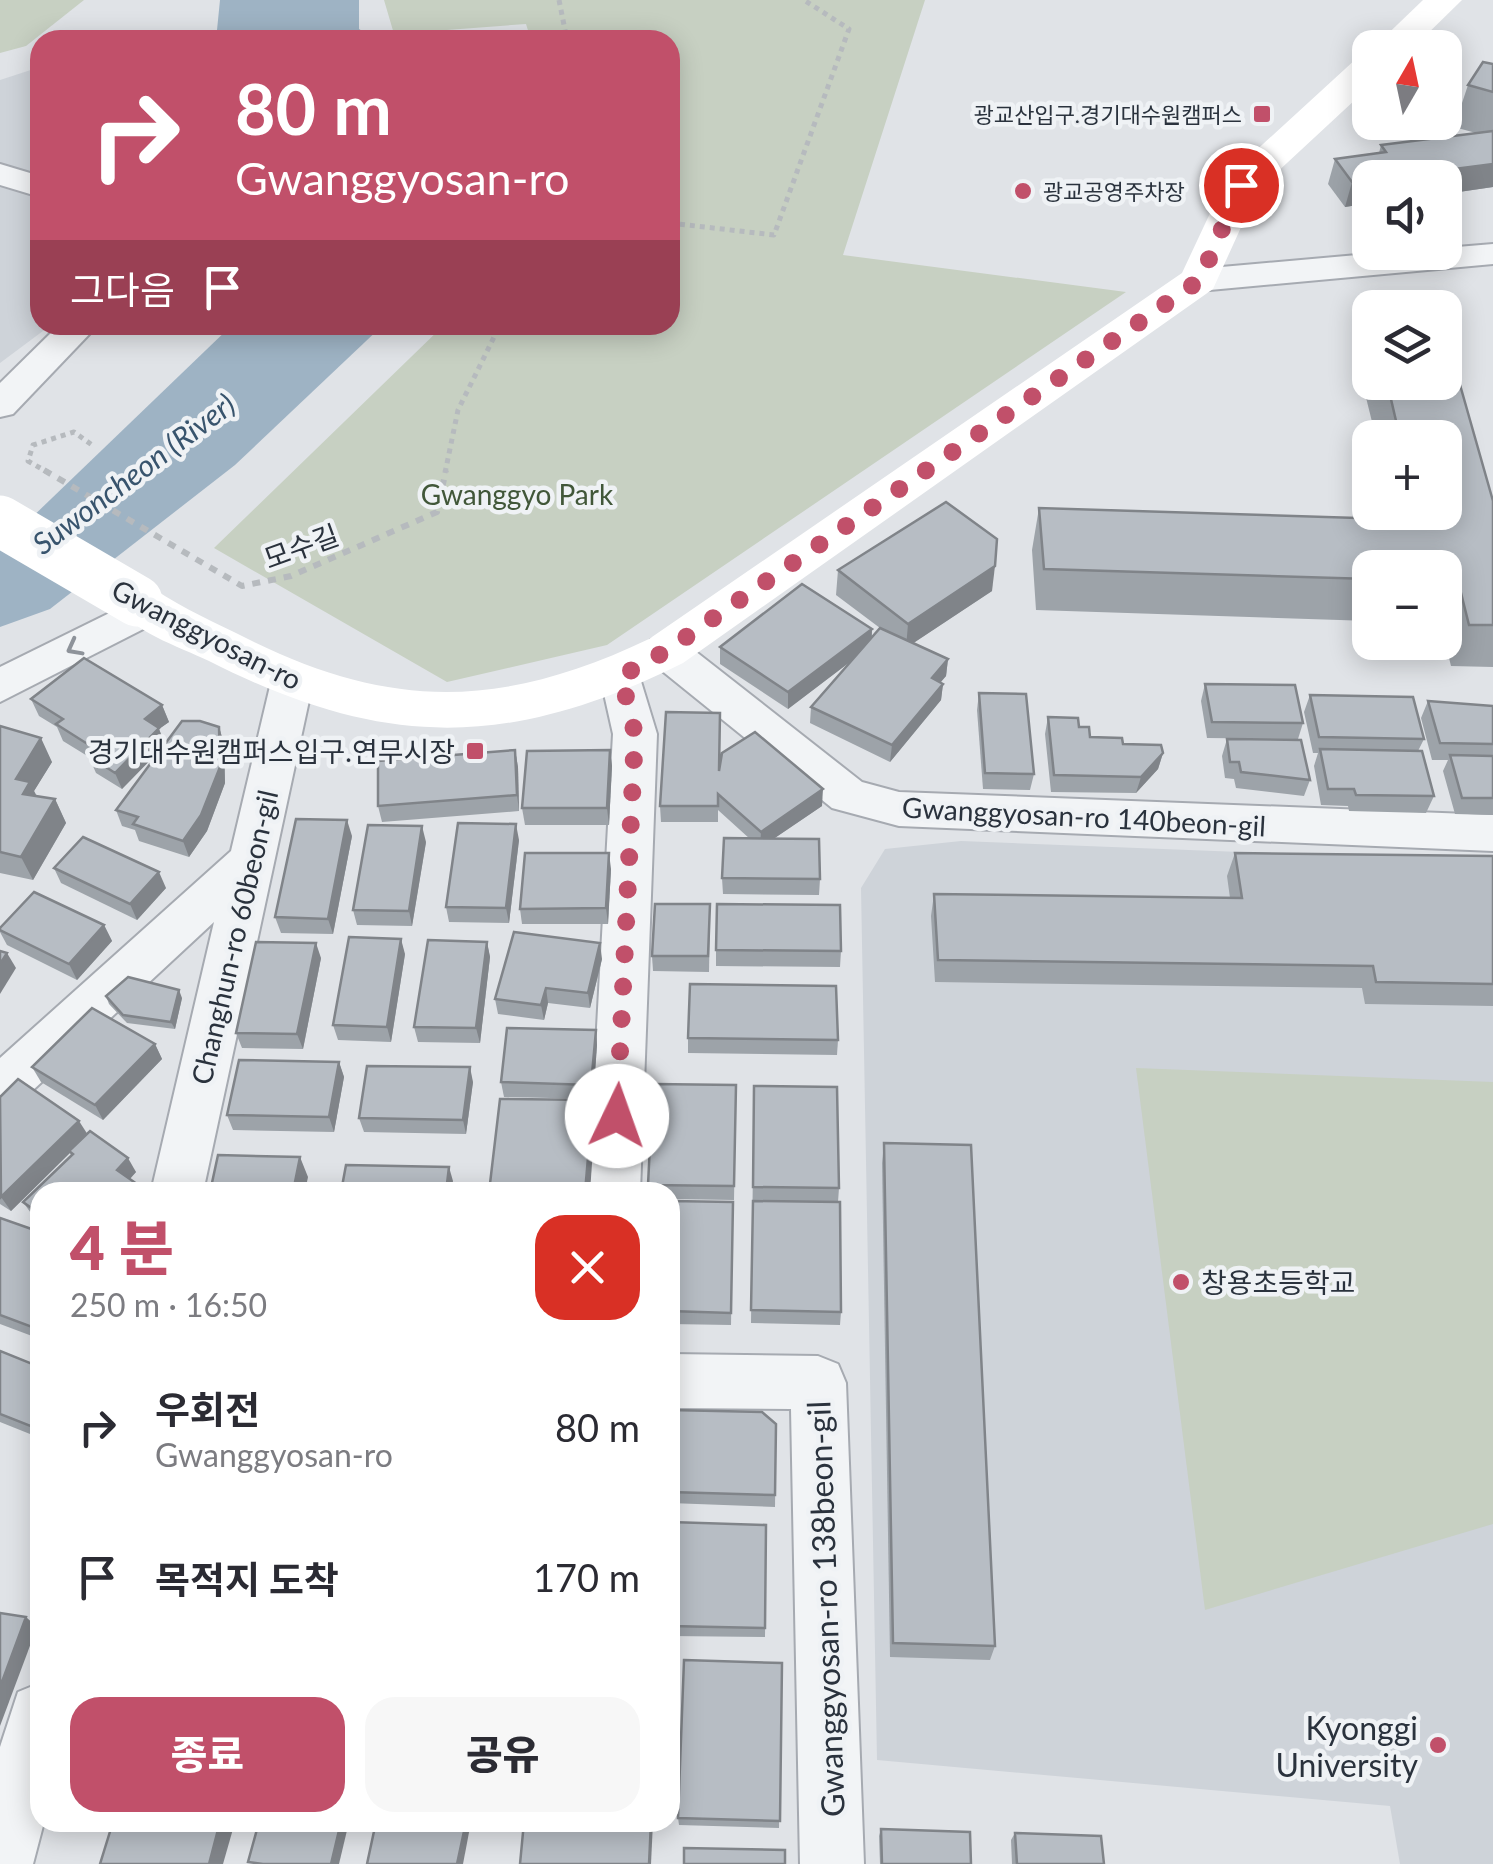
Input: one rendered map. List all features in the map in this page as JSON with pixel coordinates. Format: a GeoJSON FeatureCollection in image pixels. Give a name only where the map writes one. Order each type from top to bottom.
{"type":"FeatureCollection","features":[{"type":"Feature","properties":{"kind":"street"},"geometry":{"type":"LineString","coordinates":[[1411,30],[1444,0]]}},
{"type":"Feature","properties":{"kind":"street"},"geometry":{"type":"LineString","coordinates":[[1200,280],[1241,185],[1352,83]]}},
{"type":"Feature","properties":{"kind":"street"},"geometry":{"type":"LineString","coordinates":[[0,174],[30,184]]}},
{"type":"Feature","properties":{"kind":"street","name":"Gwanggyosan-ro"},"geometry":{"type":"LineString","coordinates":[[0,522],[143,605],[292,682],[350,700],[409,709],[485,712],[550,700],[621,676],[666,651],[1200,280],[1490,260]]}},
{"type":"Feature","properties":{"kind":"street"},"geometry":{"type":"LineString","coordinates":[[0,405],[70,335]]}},
{"type":"Feature","properties":{"kind":"street"},"geometry":{"type":"LineString","coordinates":[[0,686],[143,605]]}},
{"type":"Feature","properties":{"kind":"street","name":"Gwanggyosan-ro 140beon-gil"},"geometry":{"type":"LineString","coordinates":[[666,651],[848,796],[899,810],[1493,833]]}},
{"type":"Feature","properties":{"kind":"street"},"geometry":{"type":"LineString","coordinates":[[614,1182],[635,734],[621,676]]}},
{"type":"Feature","properties":{"kind":"street","name":"Changhun-ro 60beon-gil"},"geometry":{"type":"LineString","coordinates":[[179,1182],[292,682]]}},
{"type":"Feature","properties":{"kind":"street"},"geometry":{"type":"LineString","coordinates":[[0,1089],[250,861]]}},
{"type":"Feature","properties":{"kind":"street","name":"Gwanggyosan-ro 138beon-gil"},"geometry":{"type":"LineString","coordinates":[[680,1381],[818,1383],[832,1864]]}},
{"type":"Feature","properties":{"kind":"street"},"geometry":{"type":"LineString","coordinates":[[1,1864],[30,1752]]}},
{"type":"Feature","properties":{"kind":"path"},"geometry":{"type":"LineString","coordinates":[[559,0],[565,30]]}},
{"type":"Feature","properties":{"kind":"path"},"geometry":{"type":"LineString","coordinates":[[680,224],[774,235],[849,28],[804,0]]}},
{"type":"Feature","properties":{"kind":"path","name":"모수길"},"geometry":{"type":"LineString","coordinates":[[92,445],[74,432],[33,445],[28,461],[242,586],[291,576],[438,512],[458,410],[495,335]]}},
{"type":"Feature","properties":{"kind":"shaded area"},"geometry":{"type":"Polygon","coordinates":[[[30,70],[30,335],[38,335],[0,363],[0,80],[30,70]]]}},
{"type":"Feature","properties":{"kind":"shaded area","name":"창용초등학교"},"geometry":{"type":"Polygon","coordinates":[[[961,841],[1493,862],[1493,1864],[1400,1864],[1390,1806],[877,1760],[861,888],[885,849],[961,841]]]}},
{"type":"Feature","properties":{"kind":"green space"},"geometry":{"type":"Polygon","coordinates":[[[0,0],[84,0],[46,30],[30,30],[30,43],[26,46],[0,53],[0,0]]]}},
{"type":"Feature","properties":{"kind":"green space","name":"Gwanggyo Park"},"geometry":{"type":"Polygon","coordinates":[[[384,0],[925,0],[843,255],[1126,292],[607,645],[447,682],[214,548],[434,335],[680,335],[680,30],[528,30],[526,24],[393,30],[384,0]]]}},
{"type":"Feature","properties":{"kind":"green space"},"geometry":{"type":"Polygon","coordinates":[[[1136,1068],[1493,1082],[1493,1524],[1205,1610],[1136,1068]]]}},
{"type":"Feature","properties":{"kind":"water"},"geometry":{"type":"Polygon","coordinates":[[[220,0],[359,0],[361,30],[217,30],[220,0]]]}},
{"type":"Feature","properties":{"kind":"water","name":"Suwoncheon (River)"},"geometry":{"type":"Polygon","coordinates":[[[222,335],[372,335],[235,465],[50,609],[0,627],[0,548],[222,335]]]}},
{"type":"Feature","properties":{"kind":"building"},"geometry":{"type":"Polygon","coordinates":[[[1483,62],[1493,64],[1493,92],[1468,85],[1483,62]]]}},
{"type":"Feature","properties":{"kind":"building"},"geometry":{"type":"Polygon","coordinates":[[[1493,131],[1493,164],[1462,168],[1462,160],[1352,160],[1352,182],[1335,159],[1386,152],[1381,145],[1462,140],[1462,135],[1493,131]]]}},
{"type":"Feature","properties":{"kind":"building"},"geometry":{"type":"Polygon","coordinates":[[[1462,392],[1493,501],[1493,625],[1469,625],[1462,597],[1462,550],[1352,550],[1352,578],[1044,569],[1039,508],[1352,518],[1352,530],[1462,530],[1462,420],[1396,420],[1391,400],[1462,400],[1462,392]]]}},
{"type":"Feature","properties":{"kind":"building"},"geometry":{"type":"Polygon","coordinates":[[[946,502],[997,539],[995,566],[908,624],[838,570],[946,502]]]}},
{"type":"Feature","properties":{"kind":"building"},"geometry":{"type":"Polygon","coordinates":[[[802,584],[872,629],[788,692],[720,647],[802,584]]]}},
{"type":"Feature","properties":{"kind":"building"},"geometry":{"type":"Polygon","coordinates":[[[880,628],[948,659],[932,678],[943,684],[892,745],[811,707],[880,628]]]}},
{"type":"Feature","properties":{"kind":"building"},"geometry":{"type":"Polygon","coordinates":[[[84,658],[162,705],[145,719],[159,728],[115,773],[89,756],[97,750],[56,724],[63,719],[31,699],[84,658]]]}},
{"type":"Feature","properties":{"kind":"building"},"geometry":{"type":"Polygon","coordinates":[[[1205,684],[1295,685],[1303,723],[1212,722],[1205,684]]]}},
{"type":"Feature","properties":{"kind":"building"},"geometry":{"type":"Polygon","coordinates":[[[979,693],[1026,694],[1034,774],[985,773],[979,693]]]}},
{"type":"Feature","properties":{"kind":"building"},"geometry":{"type":"Polygon","coordinates":[[[1310,695],[1413,697],[1424,739],[1319,737],[1310,695]]]}},
{"type":"Feature","properties":{"kind":"building"},"geometry":{"type":"Polygon","coordinates":[[[1428,701],[1493,706],[1493,744],[1440,743],[1428,701]]]}},
{"type":"Feature","properties":{"kind":"building"},"geometry":{"type":"Polygon","coordinates":[[[666,712],[720,713],[719,771],[722,753],[755,732],[823,789],[761,832],[718,794],[718,806],[660,806],[666,712]]]}},
{"type":"Feature","properties":{"kind":"building"},"geometry":{"type":"Polygon","coordinates":[[[1048,717],[1078,718],[1079,727],[1089,727],[1090,737],[1122,738],[1123,744],[1161,745],[1163,753],[1141,777],[1054,775],[1048,717]]]}},
{"type":"Feature","properties":{"kind":"building"},"geometry":{"type":"Polygon","coordinates":[[[182,721],[219,727],[220,767],[201,815],[183,841],[133,824],[138,817],[116,810],[182,721]]]}},
{"type":"Feature","properties":{"kind":"building"},"geometry":{"type":"Polygon","coordinates":[[[0,726],[41,738],[16,779],[30,782],[23,794],[55,799],[21,857],[0,852],[0,726]]]}},
{"type":"Feature","properties":{"kind":"building"},"geometry":{"type":"Polygon","coordinates":[[[1227,739],[1301,740],[1310,780],[1241,772],[1239,762],[1230,762],[1227,739]]]}},
{"type":"Feature","properties":{"kind":"building"},"geometry":{"type":"Polygon","coordinates":[[[1320,749],[1422,751],[1434,796],[1356,795],[1354,789],[1328,789],[1320,749]]]}},
{"type":"Feature","properties":{"kind":"building"},"geometry":{"type":"Polygon","coordinates":[[[515,750],[517,795],[378,806],[378,761],[515,750]]]}},
{"type":"Feature","properties":{"kind":"building"},"geometry":{"type":"Polygon","coordinates":[[[610,750],[607,808],[522,808],[527,751],[610,750]]]}},
{"type":"Feature","properties":{"kind":"building"},"geometry":{"type":"Polygon","coordinates":[[[1450,755],[1493,756],[1493,798],[1462,798],[1450,755]]]}},
{"type":"Feature","properties":{"kind":"building"},"geometry":{"type":"Polygon","coordinates":[[[296,819],[347,820],[328,919],[275,917],[296,819]]]}},
{"type":"Feature","properties":{"kind":"building"},"geometry":{"type":"Polygon","coordinates":[[[458,823],[516,824],[506,908],[446,907],[458,823]]]}},
{"type":"Feature","properties":{"kind":"building"},"geometry":{"type":"Polygon","coordinates":[[[368,825],[422,826],[409,911],[353,910],[368,825]]]}},
{"type":"Feature","properties":{"kind":"building"},"geometry":{"type":"Polygon","coordinates":[[[83,837],[159,872],[130,904],[54,868],[83,837]]]}},
{"type":"Feature","properties":{"kind":"building"},"geometry":{"type":"Polygon","coordinates":[[[724,838],[819,839],[820,879],[722,878],[724,838]]]}},
{"type":"Feature","properties":{"kind":"building"},"geometry":{"type":"Polygon","coordinates":[[[525,853],[609,853],[606,908],[520,909],[525,853]]]}},
{"type":"Feature","properties":{"kind":"building"},"geometry":{"type":"Polygon","coordinates":[[[1235,853],[1493,856],[1493,984],[1376,982],[1373,966],[938,960],[934,894],[1242,898],[1235,853]]]}},
{"type":"Feature","properties":{"kind":"building"},"geometry":{"type":"Polygon","coordinates":[[[34,892],[104,925],[69,964],[0,930],[34,892]]]}},
{"type":"Feature","properties":{"kind":"building"},"geometry":{"type":"Polygon","coordinates":[[[655,904],[710,904],[708,956],[652,956],[655,904]]]}},
{"type":"Feature","properties":{"kind":"building"},"geometry":{"type":"Polygon","coordinates":[[[717,904],[840,905],[841,951],[716,950],[717,904]]]}},
{"type":"Feature","properties":{"kind":"building"},"geometry":{"type":"Polygon","coordinates":[[[514,932],[600,943],[588,993],[546,988],[541,1005],[495,999],[514,932]]]}},
{"type":"Feature","properties":{"kind":"building"},"geometry":{"type":"Polygon","coordinates":[[[349,937],[401,939],[387,1027],[333,1025],[349,937]]]}},
{"type":"Feature","properties":{"kind":"building"},"geometry":{"type":"Polygon","coordinates":[[[428,940],[487,942],[476,1028],[414,1027],[428,940]]]}},
{"type":"Feature","properties":{"kind":"building"},"geometry":{"type":"Polygon","coordinates":[[[256,942],[316,943],[297,1034],[236,1033],[256,942]]]}},
{"type":"Feature","properties":{"kind":"building"},"geometry":{"type":"Polygon","coordinates":[[[128,977],[179,990],[171,1022],[123,1015],[106,996],[128,977]]]}},
{"type":"Feature","properties":{"kind":"building"},"geometry":{"type":"Polygon","coordinates":[[[690,984],[836,986],[838,1040],[688,1038],[690,984]]]}},
{"type":"Feature","properties":{"kind":"building"},"geometry":{"type":"Polygon","coordinates":[[[92,1008],[155,1044],[95,1105],[32,1067],[92,1008]]]}},
{"type":"Feature","properties":{"kind":"building"},"geometry":{"type":"Polygon","coordinates":[[[507,1028],[596,1030],[591,1085],[501,1082],[507,1028]]]}},
{"type":"Feature","properties":{"kind":"building"},"geometry":{"type":"Polygon","coordinates":[[[239,1060],[339,1062],[329,1117],[227,1115],[239,1060]]]}},
{"type":"Feature","properties":{"kind":"building"},"geometry":{"type":"Polygon","coordinates":[[[367,1066],[470,1067],[463,1120],[359,1118],[367,1066]]]}},
{"type":"Feature","properties":{"kind":"building"},"geometry":{"type":"Polygon","coordinates":[[[18,1079],[79,1121],[1,1197],[0,1097],[18,1079]]]}},
{"type":"Feature","properties":{"kind":"building"},"geometry":{"type":"Polygon","coordinates":[[[653,1084],[736,1085],[734,1186],[648,1182],[653,1084]]]}},
{"type":"Feature","properties":{"kind":"building"},"geometry":{"type":"Polygon","coordinates":[[[754,1086],[837,1087],[839,1188],[753,1187],[754,1086]]]}},
{"type":"Feature","properties":{"kind":"building"},"geometry":{"type":"Polygon","coordinates":[[[500,1099],[593,1100],[586,1182],[490,1182],[500,1099]]]}},
{"type":"Feature","properties":{"kind":"building"},"geometry":{"type":"Polygon","coordinates":[[[90,1131],[128,1158],[117,1170],[134,1182],[44,1182],[73,1154],[69,1151],[90,1131]]]}},
{"type":"Feature","properties":{"kind":"building"},"geometry":{"type":"Polygon","coordinates":[[[884,1143],[971,1145],[995,1646],[893,1643],[884,1143]]]}},
{"type":"Feature","properties":{"kind":"building"},"geometry":{"type":"Polygon","coordinates":[[[218,1155],[300,1157],[295,1182],[212,1182],[218,1155]]]}},
{"type":"Feature","properties":{"kind":"building"},"geometry":{"type":"Polygon","coordinates":[[[346,1165],[449,1167],[447,1182],[343,1182],[346,1165]]]}},
{"type":"Feature","properties":{"kind":"building"},"geometry":{"type":"Polygon","coordinates":[[[680,1201],[733,1202],[731,1313],[680,1311],[680,1201]]]}},
{"type":"Feature","properties":{"kind":"building"},"geometry":{"type":"Polygon","coordinates":[[[753,1201],[840,1202],[841,1312],[751,1310],[753,1201]]]}},
{"type":"Feature","properties":{"kind":"building"},"geometry":{"type":"Polygon","coordinates":[[[0,1218],[30,1228],[30,1326],[0,1315],[0,1218]]]}},
{"type":"Feature","properties":{"kind":"building"},"geometry":{"type":"Polygon","coordinates":[[[0,1351],[30,1363],[30,1426],[0,1414],[0,1351]]]}},
{"type":"Feature","properties":{"kind":"building"},"geometry":{"type":"Polygon","coordinates":[[[680,1410],[762,1412],[776,1424],[775,1495],[680,1492],[680,1410]]]}},
{"type":"Feature","properties":{"kind":"building"},"geometry":{"type":"Polygon","coordinates":[[[680,1522],[766,1525],[765,1628],[680,1626],[680,1522]]]}},
{"type":"Feature","properties":{"kind":"building"},"geometry":{"type":"Polygon","coordinates":[[[0,1613],[26,1617],[0,1687],[0,1613]]]}},
{"type":"Feature","properties":{"kind":"building"},"geometry":{"type":"Polygon","coordinates":[[[684,1660],[782,1663],[780,1821],[680,1818],[684,1660]]]}},
{"type":"Feature","properties":{"kind":"building"},"geometry":{"type":"Polygon","coordinates":[[[881,1829],[970,1832],[971,1864],[882,1864],[881,1829]]]}},
{"type":"Feature","properties":{"kind":"building"},"geometry":{"type":"Polygon","coordinates":[[[110,1832],[217,1832],[209,1864],[100,1864],[110,1832]]]}},
{"type":"Feature","properties":{"kind":"building"},"geometry":{"type":"Polygon","coordinates":[[[256,1832],[339,1832],[331,1864],[248,1862],[256,1832]]]}},
{"type":"Feature","properties":{"kind":"building"},"geometry":{"type":"Polygon","coordinates":[[[374,1832],[464,1832],[457,1864],[367,1864],[374,1832]]]}},
{"type":"Feature","properties":{"kind":"building"},"geometry":{"type":"Polygon","coordinates":[[[523,1832],[651,1832],[649,1864],[520,1864],[523,1832]]]}},
{"type":"Feature","properties":{"kind":"building"},"geometry":{"type":"Polygon","coordinates":[[[1015,1833],[1101,1836],[1104,1864],[1017,1864],[1015,1833]]]}},
{"type":"Feature","properties":{"kind":"building"},"geometry":{"type":"Polygon","coordinates":[[[684,1848],[785,1850],[785,1864],[684,1864],[684,1848]]]}},
{"type":"Feature","properties":{"kind":"place","name":"광교산입구.경기대수원캠퍼스"},"geometry":{"type":"Point","coordinates":[1262,114]}},
{"type":"Feature","properties":{"kind":"place","name":"광교공영주차장"},"geometry":{"type":"Point","coordinates":[1023,191]}},
{"type":"Feature","properties":{"kind":"place","name":"경기대수원캠퍼스입구.연무시장"},"geometry":{"type":"Point","coordinates":[475,751]}},
{"type":"Feature","properties":{"kind":"place","name":"창용초등학교"},"geometry":{"type":"Point","coordinates":[1181,1282]}},
{"type":"Feature","properties":{"kind":"place","name":"Kyonggi University"},"geometry":{"type":"Point","coordinates":[1438,1745]}},
{"type":"Feature","properties":{"kind":"route"},"geometry":{"type":"LineString","coordinates":[[617,1116],[635,734],[621,676],[666,651],[1200,280],[1241,185]]}}]}
